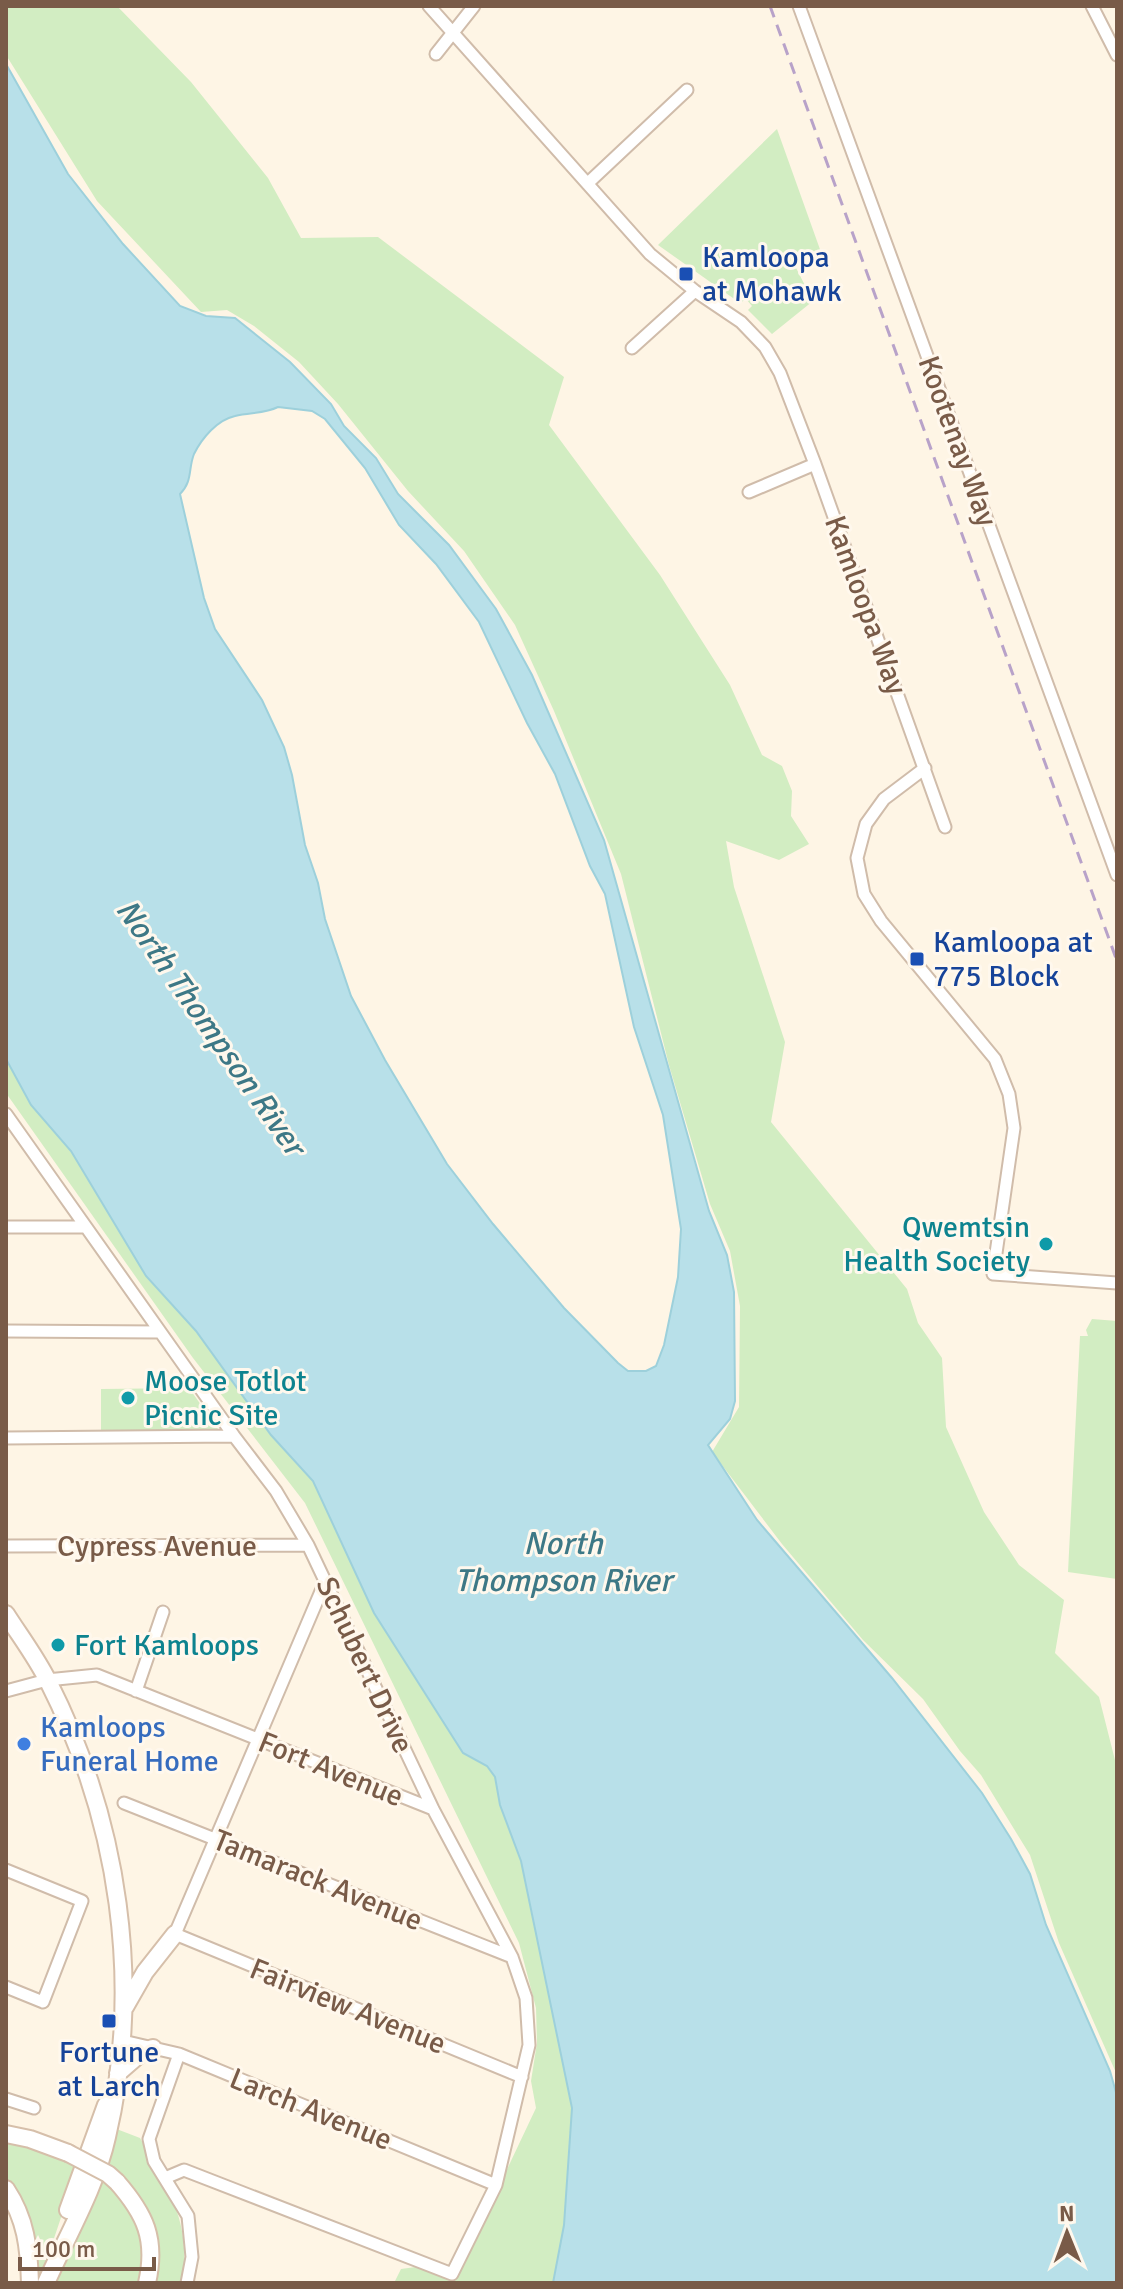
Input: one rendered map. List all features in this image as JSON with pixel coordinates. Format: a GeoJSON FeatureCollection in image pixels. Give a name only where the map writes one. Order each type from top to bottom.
{"type":"FeatureCollection","features":[{"type":"Feature","properties":{"kind":"main road"},"geometry":{"type":"LineString","coordinates":[[6,1614],[47,1680],[71,1731],[101,1819],[120,1919],[124,2009],[116,2090],[103,2109],[85,2165],[50,2253],[44,2283]]}},
{"type":"Feature","properties":{"kind":"main road"},"geometry":{"type":"LineString","coordinates":[[124,2009],[145,1972],[175,1934]]}},
{"type":"Feature","properties":{"kind":"main road"},"geometry":{"type":"LineString","coordinates":[[118,2073],[141,2053],[153,2048]]}},
{"type":"Feature","properties":{"kind":"main road"},"geometry":{"type":"LineString","coordinates":[[6,2134],[53,2146],[117,2182],[144,2218],[150,2249],[147,2283]]}},
{"type":"Feature","properties":{"kind":"main road"},"geometry":{"type":"LineString","coordinates":[[6,2189],[19,2208],[27,2234],[30,2283]]}},
{"type":"Feature","properties":{"kind":"street","name":"Kamloopa Way"},"geometry":{"type":"LineString","coordinates":[[429,6],[650,254],[695,291],[741,322],[765,347],[780,373],[815,464],[945,827]]}},
{"type":"Feature","properties":{"kind":"street"},"geometry":{"type":"LineString","coordinates":[[436,54],[474,6]]}},
{"type":"Feature","properties":{"kind":"street","name":"Kootenay Way"},"geometry":{"type":"LineString","coordinates":[[799,6],[1117,875]]}},
{"type":"Feature","properties":{"kind":"street"},"geometry":{"type":"LineString","coordinates":[[1092,6],[1117,55]]}},
{"type":"Feature","properties":{"kind":"street"},"geometry":{"type":"LineString","coordinates":[[588,183],[687,90]]}},
{"type":"Feature","properties":{"kind":"street"},"geometry":{"type":"LineString","coordinates":[[632,348],[695,291]]}},
{"type":"Feature","properties":{"kind":"street"},"geometry":{"type":"LineString","coordinates":[[749,492],[815,464]]}},
{"type":"Feature","properties":{"kind":"street"},"geometry":{"type":"LineString","coordinates":[[925,768],[884,799],[866,824],[857,858],[864,894],[881,921],[995,1059],[1009,1094],[1014,1128],[993,1274],[1117,1283]]}},
{"type":"Feature","properties":{"kind":"street","name":"Schubert Drive"},"geometry":{"type":"LineString","coordinates":[[6,1116],[276,1491],[308,1545],[433,1809],[512,1957],[526,1998],[529,2045],[496,2185],[452,2274],[184,2170],[165,2178]]}},
{"type":"Feature","properties":{"kind":"street"},"geometry":{"type":"LineString","coordinates":[[6,1227],[84,1227]]}},
{"type":"Feature","properties":{"kind":"street"},"geometry":{"type":"LineString","coordinates":[[6,1331],[160,1332]]}},
{"type":"Feature","properties":{"kind":"street"},"geometry":{"type":"LineString","coordinates":[[6,1438],[234,1436]]}},
{"type":"Feature","properties":{"kind":"street","name":"Cypress Avenue"},"geometry":{"type":"LineString","coordinates":[[6,1546],[308,1545]]}},
{"type":"Feature","properties":{"kind":"street"},"geometry":{"type":"LineString","coordinates":[[175,1934],[325,1582]]}},
{"type":"Feature","properties":{"kind":"street"},"geometry":{"type":"LineString","coordinates":[[136,1691],[163,1612]]}},
{"type":"Feature","properties":{"kind":"street","name":"Fort Avenue"},"geometry":{"type":"LineString","coordinates":[[6,1691],[47,1680],[97,1675],[433,1809]]}},
{"type":"Feature","properties":{"kind":"street","name":"Tamarack Avenue"},"geometry":{"type":"LineString","coordinates":[[124,1803],[512,1957]]}},
{"type":"Feature","properties":{"kind":"street"},"geometry":{"type":"LineString","coordinates":[[6,1870],[82,1901],[43,2002],[6,1987]]}},
{"type":"Feature","properties":{"kind":"street","name":"Fairview Avenue"},"geometry":{"type":"LineString","coordinates":[[175,1934],[522,2077]]}},
{"type":"Feature","properties":{"kind":"street","name":"Larch Avenue"},"geometry":{"type":"LineString","coordinates":[[123,2041],[179,2054],[496,2185]]}},
{"type":"Feature","properties":{"kind":"street"},"geometry":{"type":"LineString","coordinates":[[179,2054],[149,2139],[154,2161],[188,2216],[192,2257],[187,2283]]}},
{"type":"Feature","properties":{"kind":"street"},"geometry":{"type":"LineString","coordinates":[[6,2099],[34,2108]]}},
{"type":"Feature","properties":{"kind":"green space"},"geometry":{"type":"Polygon","coordinates":[[[6,6],[117,6],[191,82],[268,178],[301,238],[378,237],[564,377],[549,425],[660,575],[730,685],[762,755],[782,766],[792,791],[791,816],[809,844],[779,860],[726,841],[734,887],[785,1042],[771,1122],[907,1289],[918,1323],[942,1358],[946,1427],[984,1512],[1019,1565],[1064,1600],[1055,1653],[1099,1697],[1117,1768],[1117,2075],[1059,1943],[1030,1855],[981,1775],[923,1699],[863,1640],[782,1544],[712,1452],[739,1407],[740,1306],[730,1251],[710,1204],[669,1065],[621,874],[515,625],[464,551],[408,491],[338,404],[299,362],[254,326],[227,310],[201,312],[97,201],[6,55],[6,6]]]}},
{"type":"Feature","properties":{"kind":"green space"},"geometry":{"type":"Polygon","coordinates":[[[777,129],[822,255],[795,266],[813,301],[772,334],[748,310],[752,306],[746,299],[740,303],[658,245],[777,129]]]}},
{"type":"Feature","properties":{"kind":"green space"},"geometry":{"type":"Polygon","coordinates":[[[6,1059],[31,1105],[71,1151],[271,1435],[313,1481],[374,1613],[463,1753],[487,1766],[495,1777],[500,1805],[521,1861],[572,2108],[564,2225],[553,2283],[394,2283],[401,2269],[423,2266],[456,2277],[536,2108],[531,2081],[537,2043],[536,2008],[519,1943],[305,1503],[193,1358],[6,1093],[6,1059]]]}},
{"type":"Feature","properties":{"kind":"green space"},"geometry":{"type":"Polygon","coordinates":[[[1092,1319],[1117,1321],[1117,1579],[1068,1572],[1080,1336],[1088,1336],[1086,1330],[1092,1319]]]}},
{"type":"Feature","properties":{"kind":"green space"},"geometry":{"type":"Polygon","coordinates":[[[189,1388],[218,1429],[101,1431],[101,1389],[189,1388]]]}},
{"type":"Feature","properties":{"kind":"green space"},"geometry":{"type":"Polygon","coordinates":[[[114,2128],[140,2138],[168,2190],[184,2242],[182,2283],[151,2283],[154,2250],[104,2167],[114,2128]]]}},
{"type":"Feature","properties":{"kind":"green space"},"geometry":{"type":"Polygon","coordinates":[[[6,2139],[79,2164],[39,2283],[33,2283],[6,2182],[6,2139]]]}},
{"type":"Feature","properties":{"kind":"green space"},"geometry":{"type":"Polygon","coordinates":[[[101,2176],[126,2202],[138,2223],[143,2247],[143,2283],[53,2283],[101,2176]]]}},
{"type":"Feature","properties":{"kind":"water","name":"North Thompson River"},"geometry":{"type":"Polygon","coordinates":[[[6,64],[68,174],[123,244],[180,306],[206,316],[235,318],[290,362],[331,404],[344,426],[376,458],[398,494],[449,545],[496,609],[532,675],[604,840],[709,1211],[727,1255],[734,1292],[735,1401],[730,1419],[708,1445],[757,1520],[892,1678],[982,1793],[1030,1874],[1046,1925],[1110,2071],[1117,2096],[1117,2283],[553,2283],[564,2225],[572,2108],[521,1861],[500,1805],[495,1777],[487,1766],[463,1753],[374,1613],[313,1481],[271,1435],[196,1331],[146,1276],[71,1151],[31,1105],[6,1059],[6,64]],[[278,407],[228,418],[211,430],[197,448],[187,484],[180,494],[204,598],[215,629],[262,700],[284,747],[325,919],[351,996],[385,1060],[447,1164],[493,1224],[564,1308],[618,1363],[628,1371],[646,1371],[656,1366],[664,1345],[678,1277],[681,1229],[663,1115],[634,1027],[605,894],[590,866],[555,774],[479,622],[436,564],[399,525],[365,468],[325,419],[312,411],[278,407]]]}},
{"type":"Feature","properties":{"kind":"railway"},"geometry":{"type":"LineString","coordinates":[[770,6],[1117,961]]}},
{"type":"Feature","properties":{"kind":"place","name":"Kamloopa at Mohawk"},"geometry":{"type":"Point","coordinates":[686,274]}},
{"type":"Feature","properties":{"kind":"place","name":"Kamloopa at 775 Block"},"geometry":{"type":"Point","coordinates":[917,959]}},
{"type":"Feature","properties":{"kind":"place","name":"Qwemtsin Health Society"},"geometry":{"type":"Point","coordinates":[1046,1244]}},
{"type":"Feature","properties":{"kind":"place","name":"Moose Totlot Picnic Site"},"geometry":{"type":"Point","coordinates":[128,1398]}},
{"type":"Feature","properties":{"kind":"place","name":"Fort Kamloops"},"geometry":{"type":"Point","coordinates":[58,1645]}},
{"type":"Feature","properties":{"kind":"place","name":"Kamloops Funeral Home"},"geometry":{"type":"Point","coordinates":[24,1744]}},
{"type":"Feature","properties":{"kind":"place","name":"Fortune at Larch"},"geometry":{"type":"Point","coordinates":[109,2021]}}]}
